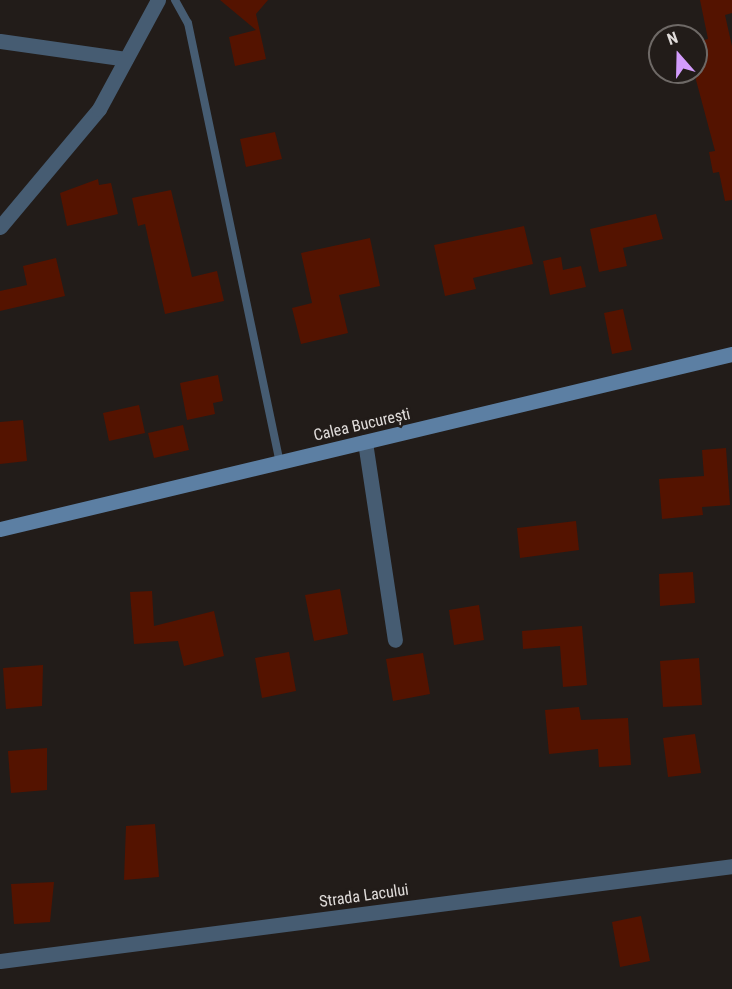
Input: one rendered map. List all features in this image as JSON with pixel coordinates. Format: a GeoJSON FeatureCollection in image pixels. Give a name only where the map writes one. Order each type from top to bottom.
{"type":"FeatureCollection","features":[{"type":"Feature","properties":{"kind":"main road","name":"Calea București"},"geometry":{"type":"LineString","coordinates":[[0,529],[732,354]]}},
{"type":"Feature","properties":{"kind":"street"},"geometry":{"type":"LineString","coordinates":[[0,227],[99,109],[158,0]]}},
{"type":"Feature","properties":{"kind":"street"},"geometry":{"type":"LineString","coordinates":[[0,41],[126,59]]}},
{"type":"Feature","properties":{"kind":"street"},"geometry":{"type":"LineString","coordinates":[[365,442],[395,640]]}},
{"type":"Feature","properties":{"kind":"street","name":"Strada Lacului"},"geometry":{"type":"LineString","coordinates":[[0,961],[732,866]]}},
{"type":"Feature","properties":{"kind":"lane"},"geometry":{"type":"LineString","coordinates":[[174,0],[188,23],[280,463]]}},
{"type":"Feature","properties":{"kind":"building"},"geometry":{"type":"Polygon","coordinates":[[[220,0],[268,0],[256,14],[266,59],[235,66],[229,37],[256,30],[220,0]]]}},
{"type":"Feature","properties":{"kind":"building"},"geometry":{"type":"Polygon","coordinates":[[[700,0],[732,0],[732,13],[725,15],[732,46],[732,200],[725,201],[719,172],[713,173],[709,152],[715,151],[697,84],[708,84],[708,24],[705,24],[700,0]]]}},
{"type":"Feature","properties":{"kind":"building"},"geometry":{"type":"Polygon","coordinates":[[[275,132],[282,159],[246,167],[240,139],[275,132]]]}},
{"type":"Feature","properties":{"kind":"building"},"geometry":{"type":"Polygon","coordinates":[[[98,179],[99,185],[111,183],[118,214],[67,226],[60,193],[98,179]]]}},
{"type":"Feature","properties":{"kind":"building"},"geometry":{"type":"Polygon","coordinates":[[[171,190],[192,277],[217,271],[224,301],[165,314],[145,224],[138,226],[132,198],[171,190]]]}},
{"type":"Feature","properties":{"kind":"building"},"geometry":{"type":"Polygon","coordinates":[[[656,214],[663,239],[623,248],[627,266],[599,272],[590,229],[656,214]]]}},
{"type":"Feature","properties":{"kind":"building"},"geometry":{"type":"Polygon","coordinates":[[[524,226],[533,264],[473,278],[476,289],[445,296],[434,245],[524,226]]]}},
{"type":"Feature","properties":{"kind":"building"},"geometry":{"type":"Polygon","coordinates":[[[370,238],[380,286],[339,295],[348,333],[301,344],[292,308],[312,303],[301,253],[370,238]]]}},
{"type":"Feature","properties":{"kind":"building"},"geometry":{"type":"Polygon","coordinates":[[[561,257],[563,270],[581,266],[586,287],[550,295],[543,261],[561,257]]]}},
{"type":"Feature","properties":{"kind":"building"},"geometry":{"type":"Polygon","coordinates":[[[56,258],[65,296],[0,311],[0,291],[27,285],[23,266],[56,258]]]}},
{"type":"Feature","properties":{"kind":"building"},"geometry":{"type":"Polygon","coordinates":[[[623,309],[632,350],[612,354],[604,313],[623,309]]]}},
{"type":"Feature","properties":{"kind":"building"},"geometry":{"type":"Polygon","coordinates":[[[218,375],[223,401],[213,403],[215,414],[187,420],[180,383],[218,375]]]}},
{"type":"Feature","properties":{"kind":"building"},"geometry":{"type":"Polygon","coordinates":[[[139,405],[145,433],[109,441],[103,413],[139,405]]]}},
{"type":"Feature","properties":{"kind":"building"},"geometry":{"type":"Polygon","coordinates":[[[23,420],[27,461],[0,464],[0,422],[23,420]]]}},
{"type":"Feature","properties":{"kind":"building"},"geometry":{"type":"Polygon","coordinates":[[[183,425],[189,450],[154,458],[148,433],[183,425]]]}},
{"type":"Feature","properties":{"kind":"building"},"geometry":{"type":"Polygon","coordinates":[[[726,448],[730,505],[702,507],[703,515],[662,519],[659,479],[704,476],[702,450],[726,448]]]}},
{"type":"Feature","properties":{"kind":"building"},"geometry":{"type":"Polygon","coordinates":[[[576,521],[579,550],[520,558],[517,528],[576,521]]]}},
{"type":"Feature","properties":{"kind":"building"},"geometry":{"type":"Polygon","coordinates":[[[693,572],[695,603],[660,606],[659,574],[693,572]]]}},
{"type":"Feature","properties":{"kind":"building"},"geometry":{"type":"Polygon","coordinates":[[[340,589],[348,634],[314,641],[305,595],[340,589]]]}},
{"type":"Feature","properties":{"kind":"building"},"geometry":{"type":"Polygon","coordinates":[[[152,591],[154,626],[214,611],[224,656],[184,666],[178,641],[134,644],[130,592],[152,591]]]}},
{"type":"Feature","properties":{"kind":"building"},"geometry":{"type":"Polygon","coordinates":[[[479,605],[484,640],[454,645],[449,610],[479,605]]]}},
{"type":"Feature","properties":{"kind":"building"},"geometry":{"type":"Polygon","coordinates":[[[582,626],[587,685],[563,687],[560,646],[523,649],[522,631],[582,626]]]}},
{"type":"Feature","properties":{"kind":"building"},"geometry":{"type":"Polygon","coordinates":[[[289,652],[296,691],[262,698],[255,658],[289,652]]]}},
{"type":"Feature","properties":{"kind":"building"},"geometry":{"type":"Polygon","coordinates":[[[423,653],[430,694],[393,701],[386,659],[423,653]]]}},
{"type":"Feature","properties":{"kind":"building"},"geometry":{"type":"Polygon","coordinates":[[[699,658],[702,705],[663,707],[660,661],[699,658]]]}},
{"type":"Feature","properties":{"kind":"building"},"geometry":{"type":"Polygon","coordinates":[[[43,665],[42,706],[6,709],[3,668],[43,665]]]}},
{"type":"Feature","properties":{"kind":"building"},"geometry":{"type":"Polygon","coordinates":[[[579,707],[581,720],[628,718],[631,765],[599,767],[598,749],[549,754],[545,710],[579,707]]]}},
{"type":"Feature","properties":{"kind":"building"},"geometry":{"type":"Polygon","coordinates":[[[695,734],[701,773],[668,777],[663,738],[695,734]]]}},
{"type":"Feature","properties":{"kind":"building"},"geometry":{"type":"Polygon","coordinates":[[[47,748],[47,790],[11,793],[8,751],[47,748]]]}},
{"type":"Feature","properties":{"kind":"building"},"geometry":{"type":"Polygon","coordinates":[[[155,824],[159,877],[124,880],[126,826],[155,824]]]}},
{"type":"Feature","properties":{"kind":"building"},"geometry":{"type":"Polygon","coordinates":[[[54,882],[50,922],[14,924],[11,884],[54,882]]]}},
{"type":"Feature","properties":{"kind":"building"},"geometry":{"type":"Polygon","coordinates":[[[641,916],[650,961],[620,967],[612,922],[641,916]]]}}]}
